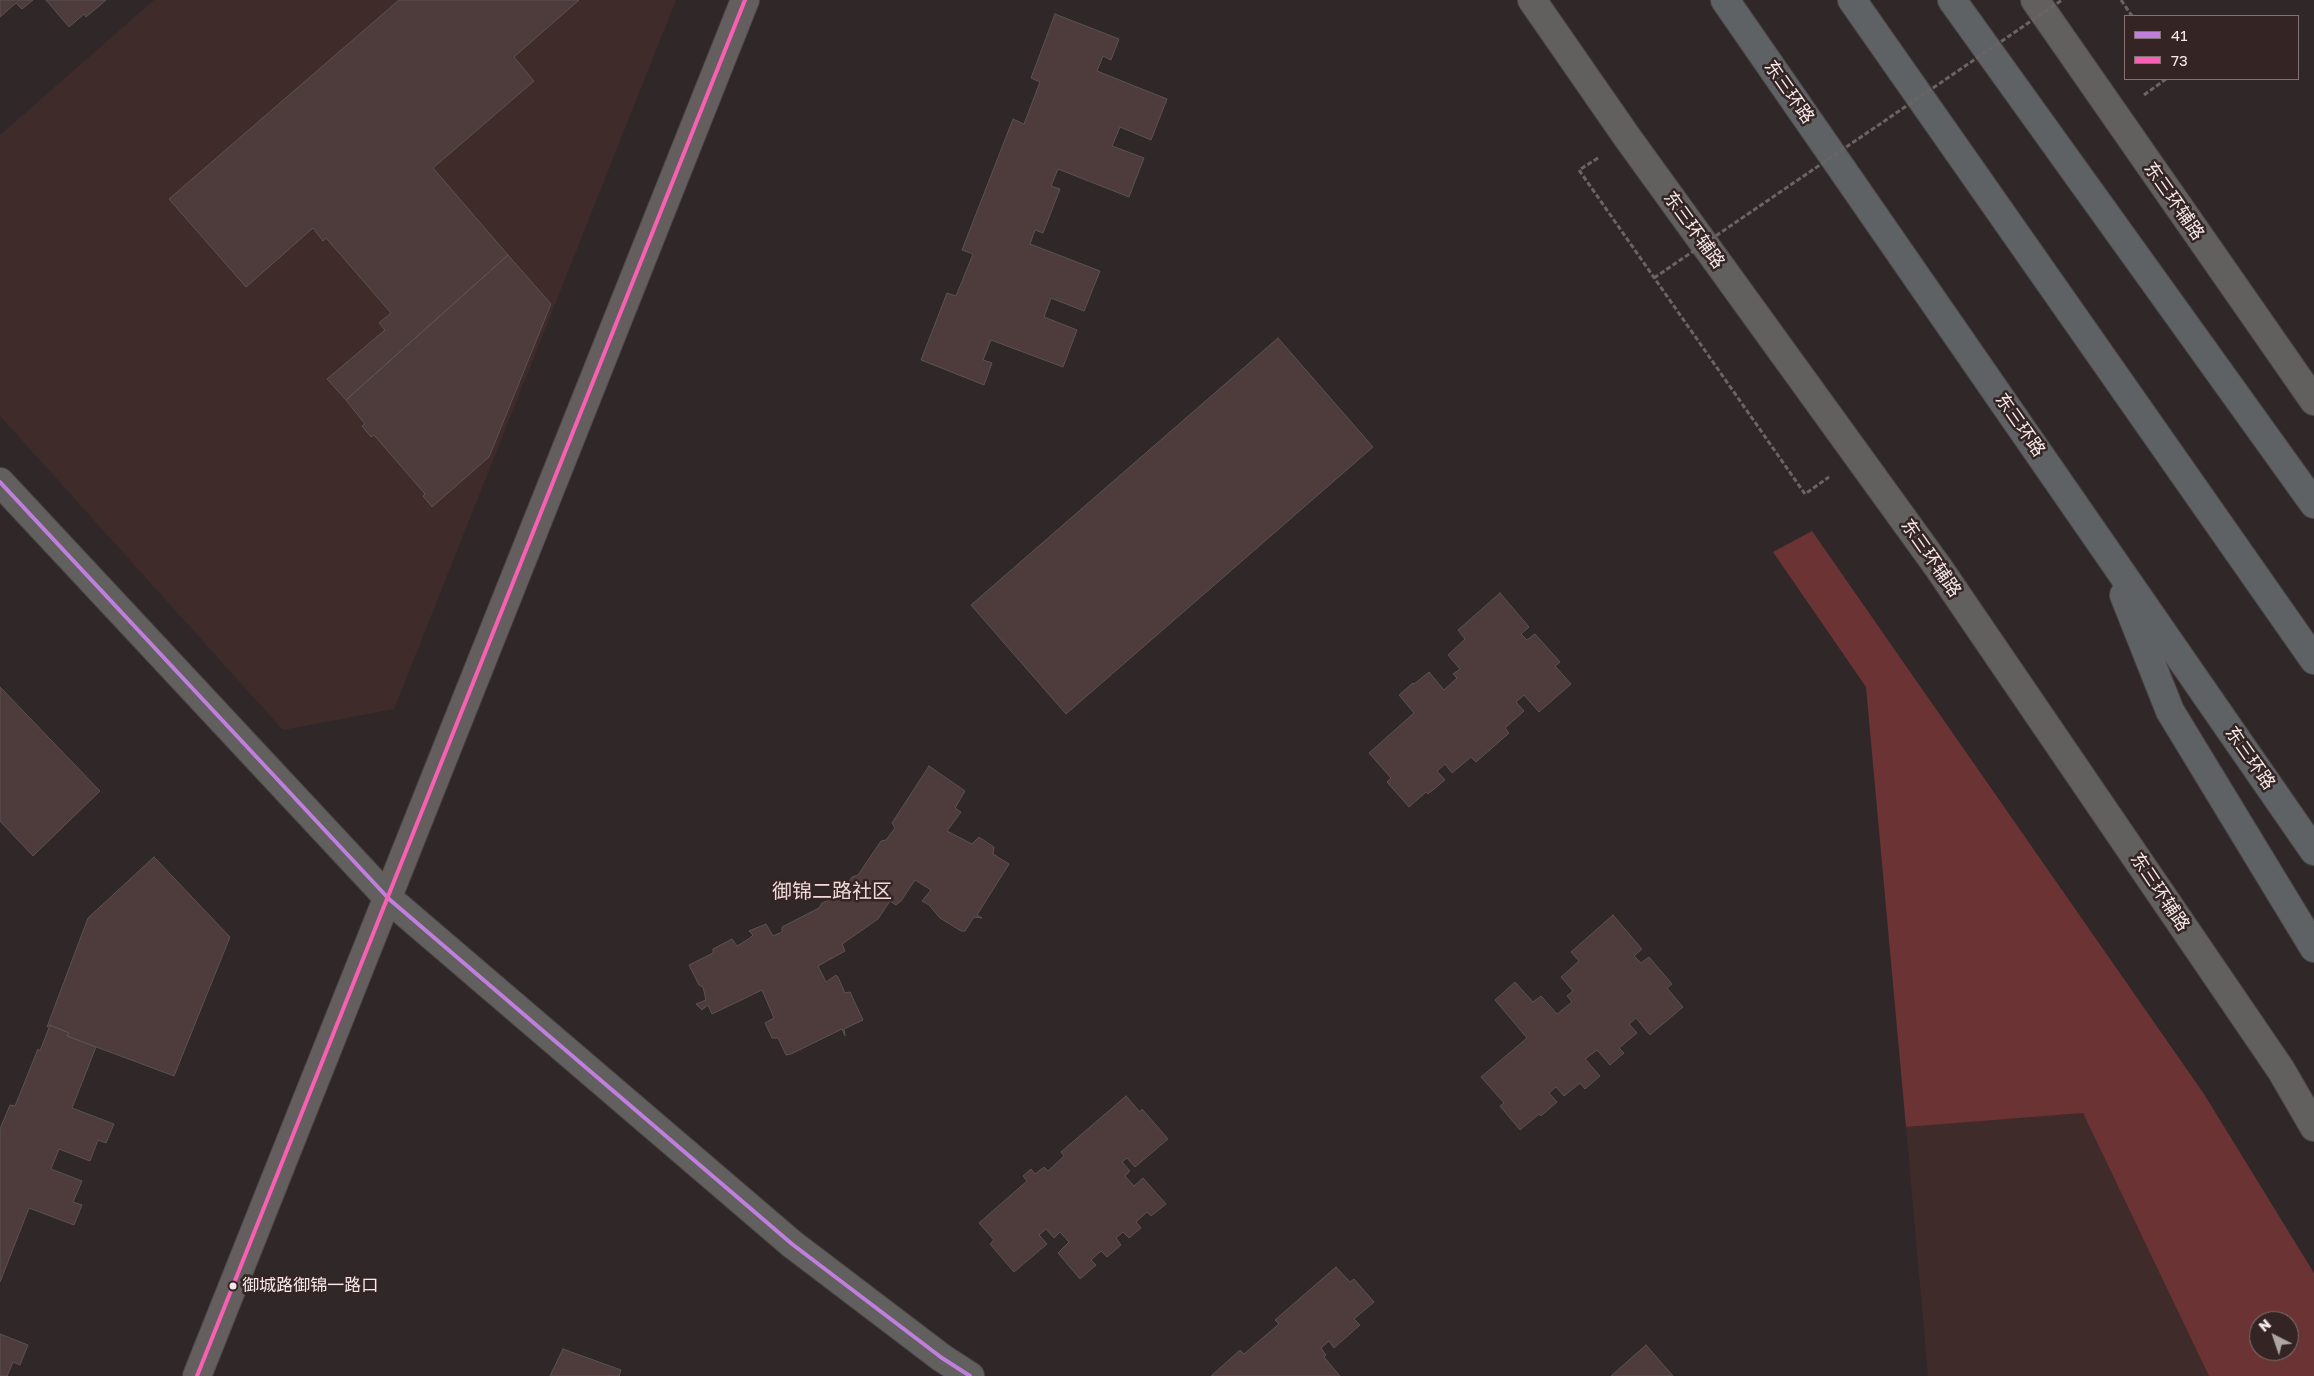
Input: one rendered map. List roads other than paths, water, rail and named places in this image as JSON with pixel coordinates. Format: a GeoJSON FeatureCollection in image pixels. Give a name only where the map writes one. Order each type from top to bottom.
{"type":"FeatureCollection","features":[{"type":"Feature","properties":{"kind":"highway","name":"东三环路"},"geometry":{"type":"LineString","coordinates":[[1725,0],[2314,851]]}},
{"type":"Feature","properties":{"kind":"highway"},"geometry":{"type":"LineString","coordinates":[[1852,0],[2314,660]]}},
{"type":"Feature","properties":{"kind":"highway"},"geometry":{"type":"LineString","coordinates":[[1952,0],[2314,504]]}},
{"type":"Feature","properties":{"kind":"highway"},"geometry":{"type":"LineString","coordinates":[[2106,549],[2170,711],[2314,948]]}},
{"type":"Feature","properties":{"kind":"main road","name":"东三环辅路"},"geometry":{"type":"LineString","coordinates":[[1532,0],[1627,137],[1938,567],[2281,1070],[2314,1127]]}},
{"type":"Feature","properties":{"kind":"main road","name":"东三环辅路"},"geometry":{"type":"LineString","coordinates":[[2035,0],[2314,401]]}},
{"type":"Feature","properties":{"kind":"main road"},"geometry":{"type":"LineString","coordinates":[[0,482],[389,899],[792,1244],[942,1358],[970,1376]]}},
{"type":"Feature","properties":{"kind":"street"},"geometry":{"type":"LineString","coordinates":[[198,1376],[745,0]]}},
{"type":"Feature","properties":{"kind":"place","name":"御城路御锦一路口"},"geometry":{"type":"Point","coordinates":[233,1286]}},
{"type":"Feature","properties":{"kind":"district","name":"御锦二路社区"},"geometry":{"type":"Point","coordinates":[832,892]}}]}
